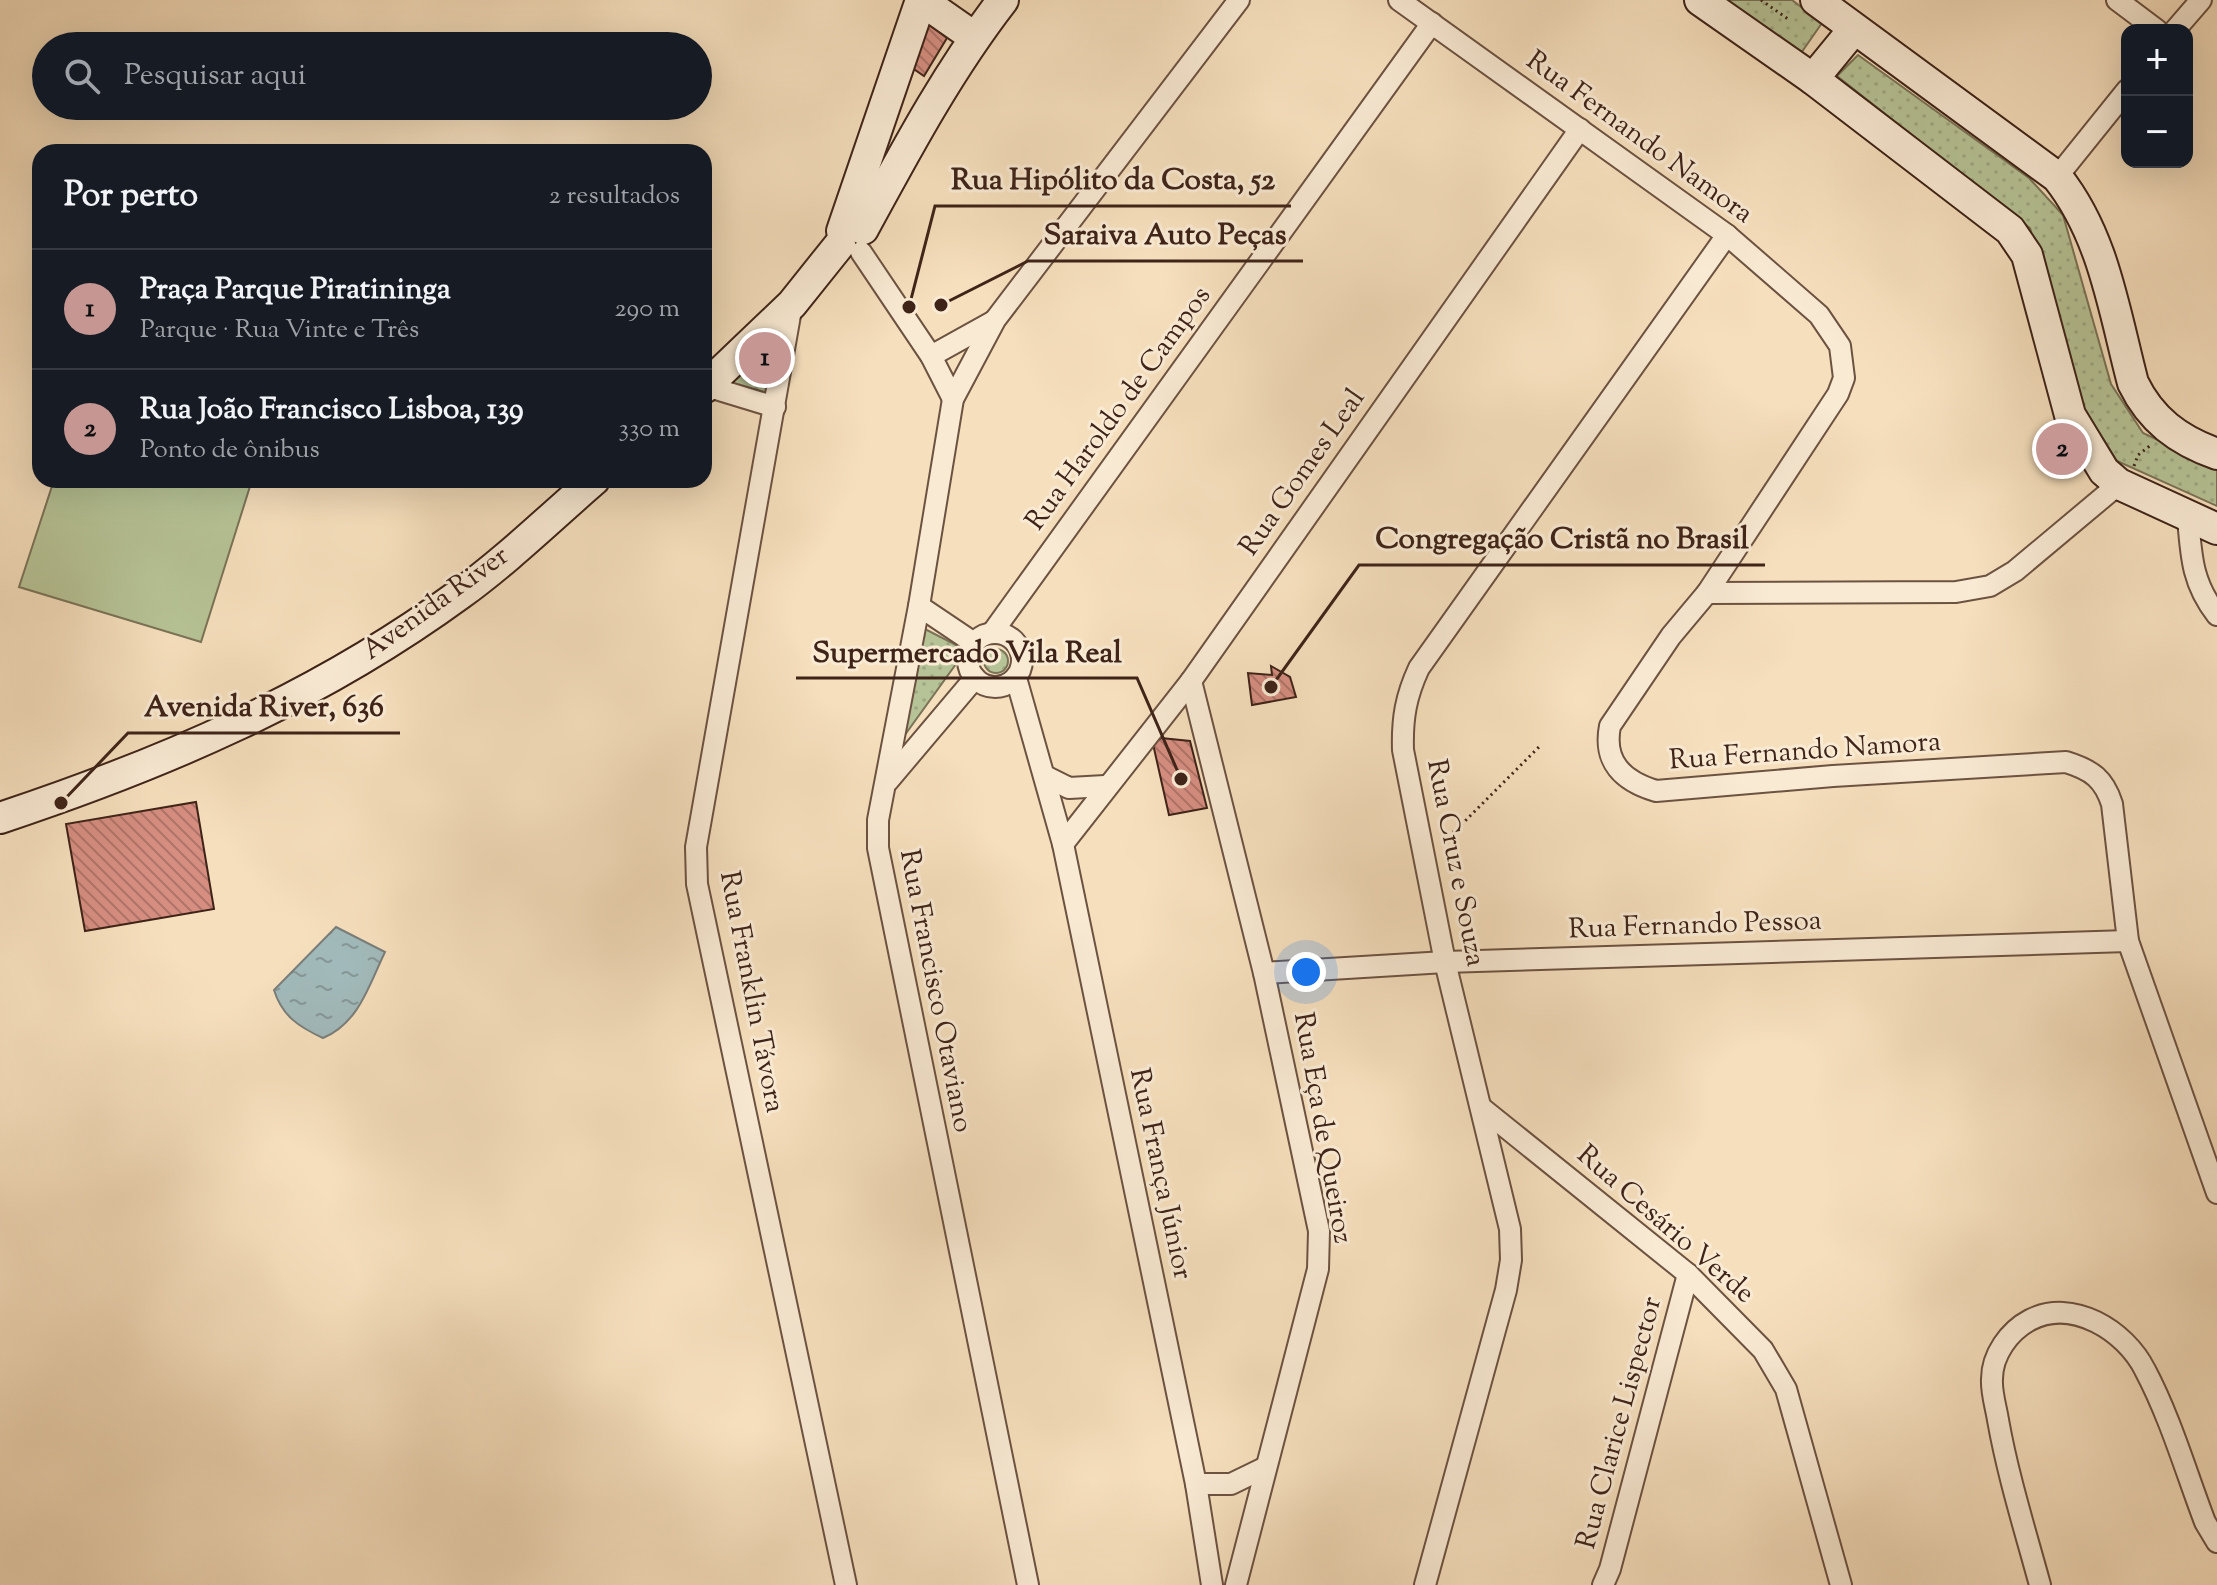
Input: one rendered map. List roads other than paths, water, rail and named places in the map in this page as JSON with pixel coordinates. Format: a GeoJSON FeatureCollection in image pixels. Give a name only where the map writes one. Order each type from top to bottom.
{"type":"FeatureCollection","features":[{"type":"Feature","properties":{"kind":"street"},"geometry":{"type":"LineString","coordinates":[[852,242],[921,0],[974,37]]}},
{"type":"Feature","properties":{"kind":"street"},"geometry":{"type":"LineString","coordinates":[[712,380],[852,242],[974,37],[1003,0]]}},
{"type":"Feature","properties":{"kind":"street","name":"Rua Francisco Otaviano"},"geometry":{"type":"LineString","coordinates":[[1028,1585],[878,848],[878,820],[888,781],[953,399],[995,320],[1239,0]]}},
{"type":"Feature","properties":{"kind":"street","name":"Rua Fernando Namora"},"geometry":{"type":"LineString","coordinates":[[1399,0],[1727,235],[1832,329],[1840,346],[1844,378],[1838,394],[1707,593],[1671,636],[1610,726],[1606,743],[1619,773],[1635,784],[1656,791],[2066,762],[2097,776],[2106,787],[2112,804],[2128,941],[2217,1193]]}},
{"type":"Feature","properties":{"kind":"street"},"geometry":{"type":"LineString","coordinates":[[1700,0],[1813,79],[2019,240],[2027,255],[2070,415],[2104,471],[2119,484],[2217,529]]}},
{"type":"Feature","properties":{"kind":"street"},"geometry":{"type":"LineString","coordinates":[[1816,0],[2057,177],[2079,205],[2099,252],[2133,383],[2153,416],[2167,429],[2217,454]]}},
{"type":"Feature","properties":{"kind":"street"},"geometry":{"type":"LineString","coordinates":[[2117,0],[2149,24]]}},
{"type":"Feature","properties":{"kind":"street"},"geometry":{"type":"LineString","coordinates":[[2180,24],[2201,0]]}},
{"type":"Feature","properties":{"kind":"street","name":"Rua Haroldo de Campos"},"geometry":{"type":"LineString","coordinates":[[983,638],[1432,23]]}},
{"type":"Feature","properties":{"kind":"street"},"geometry":{"type":"LineString","coordinates":[[1813,79],[1854,29]]}},
{"type":"Feature","properties":{"kind":"street"},"geometry":{"type":"LineString","coordinates":[[2057,177],[2122,96]]}},
{"type":"Feature","properties":{"kind":"street","name":"Rua Gomes Leal"},"geometry":{"type":"LineString","coordinates":[[1063,844],[1105,786],[1191,681],[1580,129]]}},
{"type":"Feature","properties":{"kind":"street","name":"Rua Cruz e Souza"},"geometry":{"type":"LineString","coordinates":[[1425,1585],[1506,1290],[1511,1260],[1510,1229],[1445,962],[1403,750],[1402,720],[1407,693],[1419,668],[1727,235]]}},
{"type":"Feature","properties":{"kind":"street"},"geometry":{"type":"LineString","coordinates":[[852,242],[931,356],[953,399]]}},
{"type":"Feature","properties":{"kind":"street","name":"Rua Franklin Távora"},"geometry":{"type":"LineString","coordinates":[[800,295],[775,407],[696,847],[697,884],[846,1585]]}},
{"type":"Feature","properties":{"kind":"street","name":"Rua Francisco Otaviano"},"geometry":{"type":"LineString","coordinates":[[931,356],[995,320]]}},
{"type":"Feature","properties":{"kind":"street"},"geometry":{"type":"LineString","coordinates":[[712,389],[775,407]]}},
{"type":"Feature","properties":{"kind":"street"},"geometry":{"type":"LineString","coordinates":[[1707,593],[1956,592],[1990,586],[2046,548],[2119,484]]}},
{"type":"Feature","properties":{"kind":"street","name":"Avenida River"},"geometry":{"type":"LineString","coordinates":[[0,818],[82,791],[208,741],[345,671],[462,593],[585,488]]}},
{"type":"Feature","properties":{"kind":"street"},"geometry":{"type":"LineString","coordinates":[[2188,517],[2197,582],[2201,594],[2217,615]]}},
{"type":"Feature","properties":{"kind":"street"},"geometry":{"type":"LineString","coordinates":[[919,606],[983,638],[1010,637],[1022,651],[1023,661],[1016,678],[999,687],[975,678],[968,663],[983,638]]}},
{"type":"Feature","properties":{"kind":"street"},"geometry":{"type":"LineString","coordinates":[[888,781],[975,678]]}},
{"type":"Feature","properties":{"kind":"street","name":"Rua França Júnior"},"geometry":{"type":"LineString","coordinates":[[1016,678],[1063,844],[1196,1484],[1212,1585]]}},
{"type":"Feature","properties":{"kind":"street","name":"Rua Eça de Queiroz"},"geometry":{"type":"LineString","coordinates":[[1191,681],[1264,973],[1319,1231],[1318,1269],[1236,1585]]}},
{"type":"Feature","properties":{"kind":"street"},"geometry":{"type":"LineString","coordinates":[[1045,776],[1069,788],[1105,786]]}},
{"type":"Feature","properties":{"kind":"street","name":"Rua Fernando Pessoa"},"geometry":{"type":"LineString","coordinates":[[1264,973],[1445,962],[2128,941]]}},
{"type":"Feature","properties":{"kind":"street","name":"Rua Cesário Verde"},"geometry":{"type":"LineString","coordinates":[[1483,1109],[1688,1274],[1763,1350],[1786,1389],[1841,1585]]}},
{"type":"Feature","properties":{"kind":"street","name":"Rua Clarice Lispector"},"geometry":{"type":"LineString","coordinates":[[1603,1585],[1610,1569],[1688,1274]]}},
{"type":"Feature","properties":{"kind":"street"},"geometry":{"type":"LineString","coordinates":[[2040,1585],[2004,1454],[1991,1382],[1999,1351],[2025,1323],[2042,1314],[2076,1313],[2127,1345],[2145,1368],[2205,1522],[2217,1542]]}},
{"type":"Feature","properties":{"kind":"street"},"geometry":{"type":"LineString","coordinates":[[1196,1484],[1231,1484],[1264,1468]]}},
{"type":"Feature","properties":{"kind":"water"},"geometry":{"type":"Polygon","coordinates":[[[336,927],[385,952],[362,1002],[346,1023],[323,1038],[292,1020],[274,990],[336,927]]]}},
{"type":"Feature","properties":{"kind":"place","name":"Saraiva Auto Peças"},"geometry":{"type":"Point","coordinates":[941,305]}},
{"type":"Feature","properties":{"kind":"place","name":"Rua Hipólito da Costa, 52"},"geometry":{"type":"Point","coordinates":[909,307]}},
{"type":"Feature","properties":{"kind":"place","name":"Praça Parque Piratininga"},"geometry":{"type":"Point","coordinates":[765,358]}},
{"type":"Feature","properties":{"kind":"place","name":"Rua João Francisco Lisboa, 139"},"geometry":{"type":"Point","coordinates":[2062,449]}},
{"type":"Feature","properties":{"kind":"place","name":"Congregação Cristã no Brasil"},"geometry":{"type":"Point","coordinates":[1271,687]}},
{"type":"Feature","properties":{"kind":"place","name":"Supermercado Vila Real"},"geometry":{"type":"Point","coordinates":[1181,779]}},
{"type":"Feature","properties":{"kind":"place","name":"Avenida River, 636"},"geometry":{"type":"Point","coordinates":[61,803]}}]}
